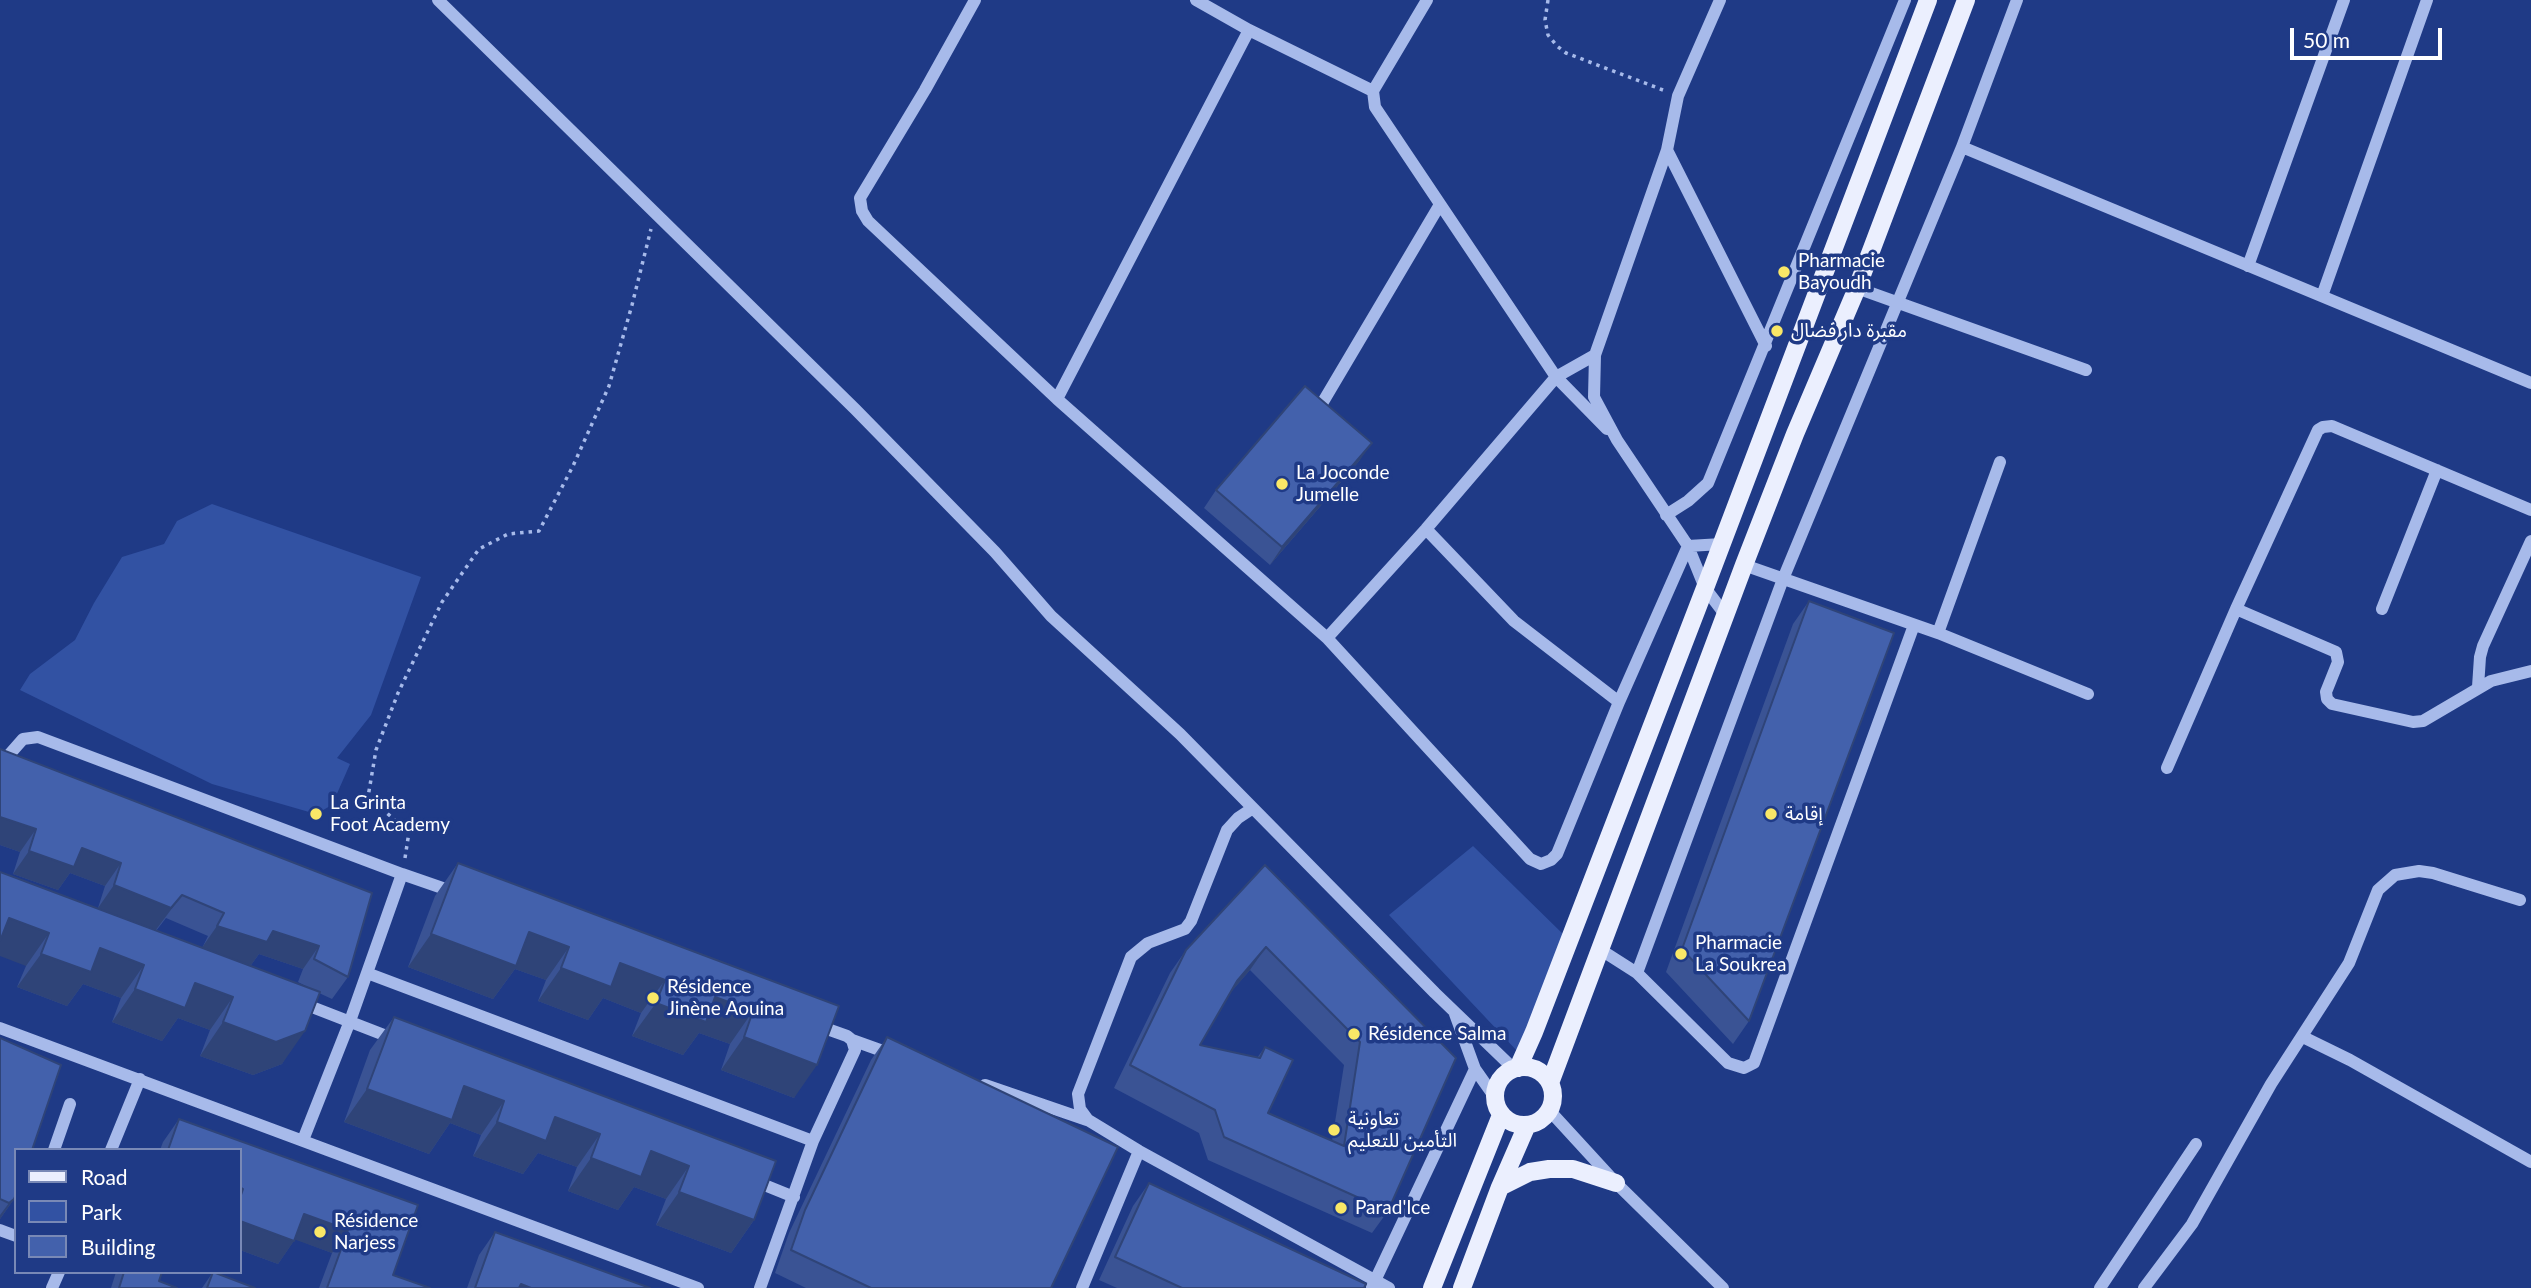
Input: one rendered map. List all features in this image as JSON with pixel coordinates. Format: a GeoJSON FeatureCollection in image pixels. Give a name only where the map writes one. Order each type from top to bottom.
{"type":"FeatureCollection","features":[{"type":"Feature","properties":{"kind":"main road"},"geometry":{"type":"LineString","coordinates":[[1516,1068],[1534,1032],[1928,0]]}},
{"type":"Feature","properties":{"kind":"main road"},"geometry":{"type":"LineString","coordinates":[[1550,1083],[1536,1070],[1516,1068],[1504,1075],[1497,1084],[1494,1096],[1496,1106],[1508,1121],[1527,1125],[1544,1118],[1553,1102],[1550,1083],[1652,807],[1795,434],[1857,288],[1966,0]]}},
{"type":"Feature","properties":{"kind":"main road"},"geometry":{"type":"LineString","coordinates":[[1432,1288],[1501,1115]]}},
{"type":"Feature","properties":{"kind":"main road"},"geometry":{"type":"LineString","coordinates":[[1462,1288],[1500,1187],[1527,1125]]}},
{"type":"Feature","properties":{"kind":"main road"},"geometry":{"type":"LineString","coordinates":[[1500,1187],[1530,1172],[1549,1169],[1573,1169],[1616,1183]]}},
{"type":"Feature","properties":{"kind":"street"},"geometry":{"type":"LineString","coordinates":[[439,0],[889,444],[995,552],[1051,616],[1180,734],[1454,1011],[1516,1068]]}},
{"type":"Feature","properties":{"kind":"street"},"geometry":{"type":"LineString","coordinates":[[975,0],[860,198],[862,211],[868,221],[1057,399],[1327,638],[1530,859],[1541,864],[1557,854],[1619,702],[1688,546]]}},
{"type":"Feature","properties":{"kind":"street"},"geometry":{"type":"LineString","coordinates":[[1196,0],[1249,30],[1373,91]]}},
{"type":"Feature","properties":{"kind":"street"},"geometry":{"type":"LineString","coordinates":[[1427,0],[1373,91],[1376,107],[1439,206],[1556,377],[1618,440]]}},
{"type":"Feature","properties":{"kind":"street"},"geometry":{"type":"LineString","coordinates":[[1720,0],[1678,96],[1667,150],[1595,355],[1594,397],[1618,440],[1688,546],[1705,588],[1727,617]]}},
{"type":"Feature","properties":{"kind":"street"},"geometry":{"type":"LineString","coordinates":[[1667,515],[1708,483],[1905,0]]}},
{"type":"Feature","properties":{"kind":"street"},"geometry":{"type":"LineString","coordinates":[[1637,973],[1783,579],[1962,147],[2017,0]]}},
{"type":"Feature","properties":{"kind":"street"},"geometry":{"type":"LineString","coordinates":[[2248,266],[2344,0]]}},
{"type":"Feature","properties":{"kind":"street"},"geometry":{"type":"LineString","coordinates":[[2322,296],[2427,0]]}},
{"type":"Feature","properties":{"kind":"street"},"geometry":{"type":"LineString","coordinates":[[1057,399],[1249,30]]}},
{"type":"Feature","properties":{"kind":"street"},"geometry":{"type":"LineString","coordinates":[[1962,147],[2531,383]]}},
{"type":"Feature","properties":{"kind":"street"},"geometry":{"type":"LineString","coordinates":[[1667,150],[1766,346]]}},
{"type":"Feature","properties":{"kind":"street"},"geometry":{"type":"LineString","coordinates":[[1317,412],[1439,206]]}},
{"type":"Feature","properties":{"kind":"street"},"geometry":{"type":"LineString","coordinates":[[1857,288],[2086,370]]}},
{"type":"Feature","properties":{"kind":"street"},"geometry":{"type":"LineString","coordinates":[[1327,638],[1426,529],[1556,377],[1595,355]]}},
{"type":"Feature","properties":{"kind":"street"},"geometry":{"type":"LineString","coordinates":[[2168,768],[2318,430],[2332,426],[2531,510]]}},
{"type":"Feature","properties":{"kind":"street"},"geometry":{"type":"LineString","coordinates":[[1938,633],[2000,462]]}},
{"type":"Feature","properties":{"kind":"street"},"geometry":{"type":"LineString","coordinates":[[2382,608],[2437,470]]}},
{"type":"Feature","properties":{"kind":"street"},"geometry":{"type":"LineString","coordinates":[[1426,529],[1514,621],[1619,702]]}},
{"type":"Feature","properties":{"kind":"street"},"geometry":{"type":"LineString","coordinates":[[2478,687],[2483,646],[2531,541]]}},
{"type":"Feature","properties":{"kind":"street"},"geometry":{"type":"LineString","coordinates":[[1688,546],[1722,544]]}},
{"type":"Feature","properties":{"kind":"street"},"geometry":{"type":"LineString","coordinates":[[1744,565],[1938,633],[2088,694]]}},
{"type":"Feature","properties":{"kind":"street"},"geometry":{"type":"LineString","coordinates":[[2236,610],[2336,652],[2337,662],[2326,692],[2327,699],[2332,704],[2418,723],[2490,681],[2531,671]]}},
{"type":"Feature","properties":{"kind":"street"},"geometry":{"type":"LineString","coordinates":[[1601,950],[1637,973],[1728,1063],[1744,1068],[1754,1063],[1914,625]]}},
{"type":"Feature","properties":{"kind":"street"},"geometry":{"type":"LineString","coordinates":[[0,765],[23,738],[38,737],[468,898]]}},
{"type":"Feature","properties":{"kind":"street"},"geometry":{"type":"LineString","coordinates":[[1088,1120],[1080,1109],[1078,1094],[1131,957],[1148,943],[1185,929],[1191,921],[1227,830],[1253,808]]}},
{"type":"Feature","properties":{"kind":"street"},"geometry":{"type":"LineString","coordinates":[[2144,1288],[2192,1224],[2271,1084],[2349,963],[2378,890],[2395,875],[2419,872],[2433,873],[2520,900]]}},
{"type":"Feature","properties":{"kind":"street"},"geometry":{"type":"LineString","coordinates":[[303,1140],[350,1021],[402,874]]}},
{"type":"Feature","properties":{"kind":"street"},"geometry":{"type":"LineString","coordinates":[[367,973],[813,1141]]}},
{"type":"Feature","properties":{"kind":"street"},"geometry":{"type":"LineString","coordinates":[[285,997],[414,1046]]}},
{"type":"Feature","properties":{"kind":"street"},"geometry":{"type":"LineString","coordinates":[[1454,1011],[1475,1069],[1494,1096]]}},
{"type":"Feature","properties":{"kind":"street"},"geometry":{"type":"LineString","coordinates":[[760,1288],[813,1141],[855,1050],[847,1036],[808,1022]]}},
{"type":"Feature","properties":{"kind":"street"},"geometry":{"type":"LineString","coordinates":[[0,1028],[698,1288]]}},
{"type":"Feature","properties":{"kind":"street"},"geometry":{"type":"LineString","coordinates":[[2302,1037],[2350,1060],[2531,1162]]}},
{"type":"Feature","properties":{"kind":"street"},"geometry":{"type":"LineString","coordinates":[[852,1041],[905,1058]]}},
{"type":"Feature","properties":{"kind":"street"},"geometry":{"type":"LineString","coordinates":[[1373,1284],[1475,1069]]}},
{"type":"Feature","properties":{"kind":"street"},"geometry":{"type":"LineString","coordinates":[[112,1148],[140,1079]]}},
{"type":"Feature","properties":{"kind":"street"},"geometry":{"type":"LineString","coordinates":[[970,1080],[1088,1120],[1373,1284],[1389,1288]]}},
{"type":"Feature","properties":{"kind":"street"},"geometry":{"type":"LineString","coordinates":[[55,1148],[70,1104]]}},
{"type":"Feature","properties":{"kind":"street"},"geometry":{"type":"LineString","coordinates":[[1549,1110],[1616,1183],[1723,1288]]}},
{"type":"Feature","properties":{"kind":"street"},"geometry":{"type":"LineString","coordinates":[[2100,1288],[2196,1144]]}},
{"type":"Feature","properties":{"kind":"street"},"geometry":{"type":"LineString","coordinates":[[1082,1288],[1139,1151]]}},
{"type":"Feature","properties":{"kind":"street"},"geometry":{"type":"LineString","coordinates":[[743,1177],[794,1197]]}},
{"type":"Feature","properties":{"kind":"path"},"geometry":{"type":"LineString","coordinates":[[1548,0],[1545,20],[1548,35],[1566,53],[1678,96]]}},
{"type":"Feature","properties":{"kind":"path"},"geometry":{"type":"LineString","coordinates":[[402,874],[409,832],[368,797],[376,750],[398,693],[442,602],[479,549],[508,534],[538,531],[567,477],[608,386],[632,305],[655,211]]}},
{"type":"Feature","properties":{"kind":"green space"},"geometry":{"type":"Polygon","coordinates":[[[212,504],[421,577],[371,715],[337,758],[350,764],[332,805],[316,814],[212,784],[20,690],[30,674],[75,640],[122,557],[164,544],[177,521],[212,504]]]}},
{"type":"Feature","properties":{"kind":"green space"},"geometry":{"type":"Polygon","coordinates":[[[1473,846],[1564,935],[1518,1052],[1389,915],[1473,846]]]}},
{"type":"Feature","properties":{"kind":"building","name":"La Joconde Jumelle"},"geometry":{"type":"Polygon","coordinates":[[[1305,386],[1372,443],[1282,547],[1216,490],[1305,386]]]}},
{"type":"Feature","properties":{"kind":"building","name":"إقامة"},"geometry":{"type":"Polygon","coordinates":[[[1809,601],[1894,633],[1749,1021],[1682,949],[1809,601]]]}},
{"type":"Feature","properties":{"kind":"building"},"geometry":{"type":"Polygon","coordinates":[[[0,749],[372,893],[348,977],[314,959],[319,946],[273,931],[267,942],[217,926],[224,913],[182,895],[171,908],[114,885],[121,863],[82,848],[74,867],[29,851],[36,829],[0,817],[0,749]]]}},
{"type":"Feature","properties":{"kind":"building"},"geometry":{"type":"Polygon","coordinates":[[[458,863],[839,1006],[817,1065],[744,1037],[753,1011],[715,997],[706,1022],[656,1003],[665,980],[620,963],[611,987],[561,968],[569,947],[529,932],[516,966],[431,934],[458,863]]]}},
{"type":"Feature","properties":{"kind":"building","name":"Résidence Salma"},"geometry":{"type":"Polygon","coordinates":[[[1265,865],[1456,1058],[1388,1211],[1224,1137],[1215,1110],[1130,1065],[1186,950],[1265,865]],[[1266,947],[1237,981],[1200,1045],[1260,1058],[1265,1047],[1293,1060],[1268,1113],[1344,1146],[1360,1042],[1266,947]]]}},
{"type":"Feature","properties":{"kind":"building"},"geometry":{"type":"Polygon","coordinates":[[[0,872],[320,992],[305,1031],[276,1042],[223,1022],[233,997],[195,983],[185,1008],[135,989],[144,965],[100,948],[91,972],[41,954],[49,933],[9,918],[0,941],[0,872]]]}},
{"type":"Feature","properties":{"kind":"building"},"geometry":{"type":"Polygon","coordinates":[[[394,1017],[776,1161],[754,1220],[679,1192],[689,1166],[651,1151],[641,1177],[591,1158],[600,1134],[555,1117],[546,1141],[497,1122],[504,1101],[464,1086],[452,1120],[367,1089],[394,1017]]]}},
{"type":"Feature","properties":{"kind":"building"},"geometry":{"type":"Polygon","coordinates":[[[887,1037],[1118,1147],[1051,1288],[871,1288],[791,1250],[805,1210],[887,1037]]]}},
{"type":"Feature","properties":{"kind":"building"},"geometry":{"type":"Polygon","coordinates":[[[0,1038],[61,1065],[33,1148],[14,1148],[14,1199],[9,1203],[0,1199],[0,1038]]]}},
{"type":"Feature","properties":{"kind":"building"},"geometry":{"type":"Polygon","coordinates":[[[179,1119],[418,1205],[393,1275],[430,1288],[327,1288],[348,1230],[304,1214],[294,1241],[242,1222],[242,1148],[169,1148],[179,1119]]]}},
{"type":"Feature","properties":{"kind":"building"},"geometry":{"type":"Polygon","coordinates":[[[1149,1183],[1366,1284],[1364,1288],[1182,1288],[1115,1257],[1149,1183]]]}},
{"type":"Feature","properties":{"kind":"building"},"geometry":{"type":"Polygon","coordinates":[[[495,1232],[650,1288],[531,1288],[521,1284],[519,1288],[475,1288],[495,1232]]]}},
{"type":"Feature","properties":{"kind":"building"},"geometry":{"type":"Polygon","coordinates":[[[123,1274],[161,1274],[159,1281],[177,1288],[119,1288],[123,1274]]]}},
{"type":"Feature","properties":{"kind":"building"},"geometry":{"type":"Polygon","coordinates":[[[212,1274],[218,1274],[255,1288],[207,1288],[212,1274]]]}},
{"type":"Feature","properties":{"kind":"place","name":"Pharmacie Bayoudh"},"geometry":{"type":"Point","coordinates":[1784,272]}},
{"type":"Feature","properties":{"kind":"place","name":"مقبرة دار فضال"},"geometry":{"type":"Point","coordinates":[1777,331]}},
{"type":"Feature","properties":{"kind":"place","name":"La Joconde Jumelle"},"geometry":{"type":"Point","coordinates":[1282,484]}},
{"type":"Feature","properties":{"kind":"place","name":"La Grinta Foot Academy"},"geometry":{"type":"Point","coordinates":[316,814]}},
{"type":"Feature","properties":{"kind":"place","name":"إقامة"},"geometry":{"type":"Point","coordinates":[1771,814]}},
{"type":"Feature","properties":{"kind":"place","name":"Pharmacie La Soukrea"},"geometry":{"type":"Point","coordinates":[1681,954]}},
{"type":"Feature","properties":{"kind":"place","name":"Résidence Jinène Aouina"},"geometry":{"type":"Point","coordinates":[653,998]}},
{"type":"Feature","properties":{"kind":"place","name":"Résidence Salma"},"geometry":{"type":"Point","coordinates":[1354,1034]}},
{"type":"Feature","properties":{"kind":"place","name":"تعاونية التأمين للتعليم"},"geometry":{"type":"Point","coordinates":[1334,1130]}},
{"type":"Feature","properties":{"kind":"place","name":"Parad'Ice"},"geometry":{"type":"Point","coordinates":[1341,1208]}},
{"type":"Feature","properties":{"kind":"place","name":"Résidence Narjess"},"geometry":{"type":"Point","coordinates":[320,1232]}}]}
